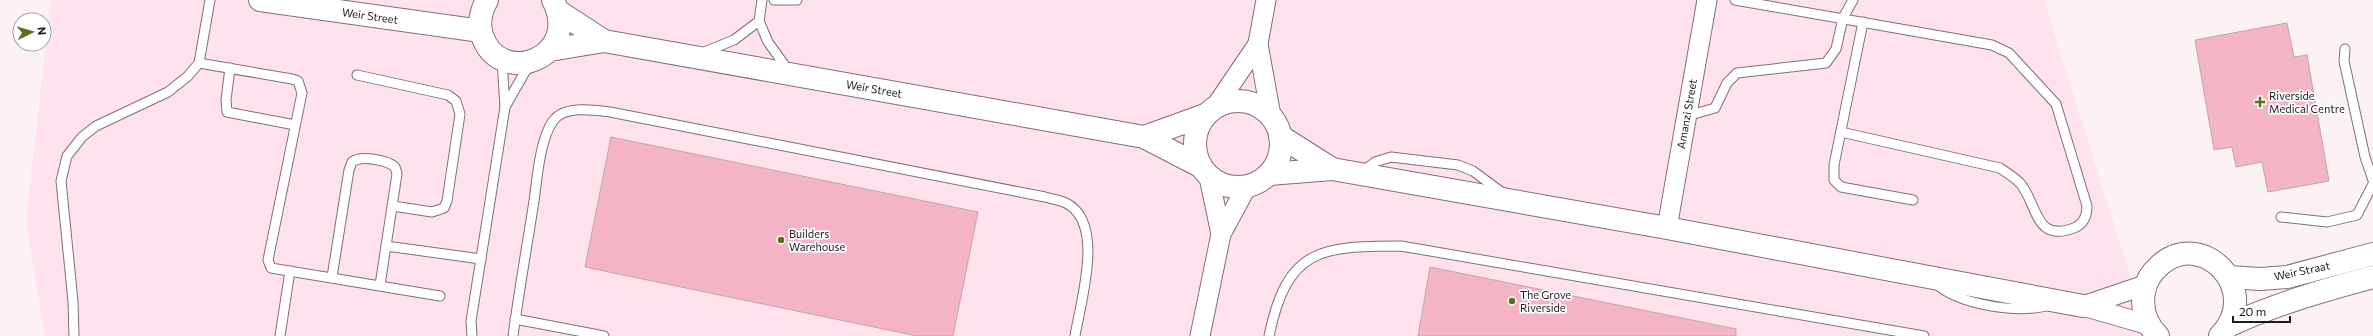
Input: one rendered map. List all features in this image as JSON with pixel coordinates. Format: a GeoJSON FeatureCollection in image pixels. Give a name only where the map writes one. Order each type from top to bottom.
{"type":"FeatureCollection","features":[{"type":"Feature","properties":{"kind":"street","name":"Weir Street"},"geometry":{"type":"LineString","coordinates":[[260,0],[481,31]]}},
{"type":"Feature","properties":{"kind":"street"},"geometry":{"type":"LineString","coordinates":[[484,0],[481,15],[481,31],[486,45],[502,59],[521,64],[530,62],[550,50],[604,41]]}},
{"type":"Feature","properties":{"kind":"street"},"geometry":{"type":"LineString","coordinates":[[1144,137],[1205,171],[1220,184],[1234,187],[1247,186],[1259,182],[1269,174],[1277,163],[1281,150],[1280,136],[1271,116],[1258,44],[1266,0]]}},
{"type":"Feature","properties":{"kind":"street","name":"Amanzi Street"},"geometry":{"type":"LineString","coordinates":[[1667,228],[1707,0]]}},
{"type":"Feature","properties":{"kind":"street"},"geometry":{"type":"LineString","coordinates":[[556,6],[604,41]]}},
{"type":"Feature","properties":{"kind":"street"},"geometry":{"type":"LineString","coordinates":[[550,50],[558,36],[560,19],[556,6]]}},
{"type":"Feature","properties":{"kind":"street","name":"Weir Street"},"geometry":{"type":"LineString","coordinates":[[604,41],[1144,137]]}},
{"type":"Feature","properties":{"kind":"street"},"geometry":{"type":"LineString","coordinates":[[1221,234],[1205,171],[1195,153],[1194,140],[1198,126],[1258,44]]}},
{"type":"Feature","properties":{"kind":"street"},"geometry":{"type":"LineString","coordinates":[[1144,137],[1210,110],[1239,100],[1252,102],[1271,116]]}},
{"type":"Feature","properties":{"kind":"street"},"geometry":{"type":"LineString","coordinates":[[1280,136],[1332,169]]}},
{"type":"Feature","properties":{"kind":"street"},"geometry":{"type":"LineString","coordinates":[[1269,174],[1332,169],[1667,228],[2083,306],[2153,331]]}},
{"type":"Feature","properties":{"kind":"street"},"geometry":{"type":"LineString","coordinates":[[1200,336],[1221,234],[1247,186]]}},
{"type":"Feature","properties":{"kind":"street"},"geometry":{"type":"LineString","coordinates":[[2153,331],[2144,313],[2142,300],[2145,285],[2158,266],[2177,255],[2192,254],[2207,258],[2220,265],[2229,277],[2236,301],[2225,330]]}},
{"type":"Feature","properties":{"kind":"street","name":"Weir Straat"},"geometry":{"type":"LineString","coordinates":[[2229,277],[2287,277],[2373,254]]}},
{"type":"Feature","properties":{"kind":"street"},"geometry":{"type":"LineString","coordinates":[[2225,330],[2262,311],[2310,294],[2373,277]]}},
{"type":"Feature","properties":{"kind":"street"},"geometry":{"type":"LineString","coordinates":[[2083,306],[2145,285]]}},
{"type":"Feature","properties":{"kind":"lane"},"geometry":{"type":"LineString","coordinates":[[74,336],[73,301],[61,181],[67,156],[82,137],[96,126],[168,92],[188,76],[199,63],[210,0]]}},
{"type":"Feature","properties":{"kind":"lane"},"geometry":{"type":"LineString","coordinates":[[762,0],[759,20],[772,48],[792,75]]}},
{"type":"Feature","properties":{"kind":"lane"},"geometry":{"type":"LineString","coordinates":[[774,0],[797,0]]}},
{"type":"Feature","properties":{"kind":"lane"},"geometry":{"type":"LineString","coordinates":[[1735,0],[1992,45],[2009,53],[2051,96],[2060,112],[2087,206],[2087,216],[2079,226],[2071,229],[2056,232],[2049,230],[2038,217],[2020,184],[2000,168],[1841,132]]}},
{"type":"Feature","properties":{"kind":"lane"},"geometry":{"type":"LineString","coordinates":[[1686,116],[1715,108],[1727,83],[1737,73],[1826,63],[1836,50],[1843,18],[1853,0]]}},
{"type":"Feature","properties":{"kind":"lane"},"geometry":{"type":"LineString","coordinates":[[693,57],[734,40],[759,20]]}},
{"type":"Feature","properties":{"kind":"lane"},"geometry":{"type":"LineString","coordinates":[[1863,22],[1833,176],[1836,184],[1913,200]]}},
{"type":"Feature","properties":{"kind":"lane"},"geometry":{"type":"LineString","coordinates":[[2344,49],[2346,68],[2365,157],[2373,180]]}},
{"type":"Feature","properties":{"kind":"lane"},"geometry":{"type":"LineString","coordinates":[[472,336],[471,321],[505,107],[502,59]]}},
{"type":"Feature","properties":{"kind":"lane"},"geometry":{"type":"LineString","coordinates":[[505,107],[530,62]]}},
{"type":"Feature","properties":{"kind":"lane"},"geometry":{"type":"LineString","coordinates":[[199,63],[298,81],[302,91],[268,260],[271,268],[440,296]]}},
{"type":"Feature","properties":{"kind":"lane"},"geometry":{"type":"LineString","coordinates":[[230,68],[226,100],[227,112],[295,125]]}},
{"type":"Feature","properties":{"kind":"lane"},"geometry":{"type":"LineString","coordinates":[[357,75],[448,95],[459,106],[460,114],[447,201],[444,208],[432,212],[393,206]]}},
{"type":"Feature","properties":{"kind":"lane"},"geometry":{"type":"LineString","coordinates":[[512,336],[538,174],[548,130],[553,121],[562,114],[572,111],[599,111],[1045,197],[1066,204],[1080,216],[1089,247],[1075,336]]}},
{"type":"Feature","properties":{"kind":"lane"},"geometry":{"type":"LineString","coordinates":[[332,277],[349,170],[354,160],[361,158],[388,163],[395,167],[397,174],[380,285]]}},
{"type":"Feature","properties":{"kind":"lane"},"geometry":{"type":"LineString","coordinates":[[2281,217],[2327,222],[2357,215],[2373,184]]}},
{"type":"Feature","properties":{"kind":"lane"},"geometry":{"type":"LineString","coordinates":[[386,246],[481,259]]}},
{"type":"Feature","properties":{"kind":"lane"},"geometry":{"type":"LineString","coordinates":[[1269,336],[1285,285],[1303,262],[1334,249],[1362,246],[1401,246],[1924,336]]}},
{"type":"Feature","properties":{"kind":"lane"},"geometry":{"type":"LineString","coordinates":[[280,336],[290,271]]}},
{"type":"Feature","properties":{"kind":"lane"},"geometry":{"type":"LineString","coordinates":[[515,319],[604,336]]}},
{"type":"Feature","properties":{"kind":"shaded area"},"geometry":{"type":"Polygon","coordinates":[[[51,0],[2044,0],[2149,336],[45,336],[26,220],[45,52],[52,52],[52,12],[50,12],[51,0]]]}},
{"type":"Feature","properties":{"kind":"building","name":"Riverside Medical Centre"},"geometry":{"type":"Polygon","coordinates":[[[2287,23],[2294,57],[2307,55],[2329,181],[2268,192],[2262,162],[2236,167],[2232,147],[2214,150],[2195,40],[2287,23]]]}},
{"type":"Feature","properties":{"kind":"building","name":"Builders Warehouse"},"geometry":{"type":"Polygon","coordinates":[[[611,137],[978,212],[953,336],[917,336],[585,267],[611,137]]]}},
{"type":"Feature","properties":{"kind":"building","name":"The Grove Riverside"},"geometry":{"type":"Polygon","coordinates":[[[1430,267],[1736,329],[1736,336],[1418,336],[1430,267]]]}},
{"type":"Feature","properties":{"kind":"place","name":"Riverside Medical Centre"},"geometry":{"type":"Point","coordinates":[2260,102]}},
{"type":"Feature","properties":{"kind":"place","name":"Builders Warehouse"},"geometry":{"type":"Point","coordinates":[781,240]}},
{"type":"Feature","properties":{"kind":"place","name":"The Grove Riverside"},"geometry":{"type":"Point","coordinates":[1512,301]}}]}
